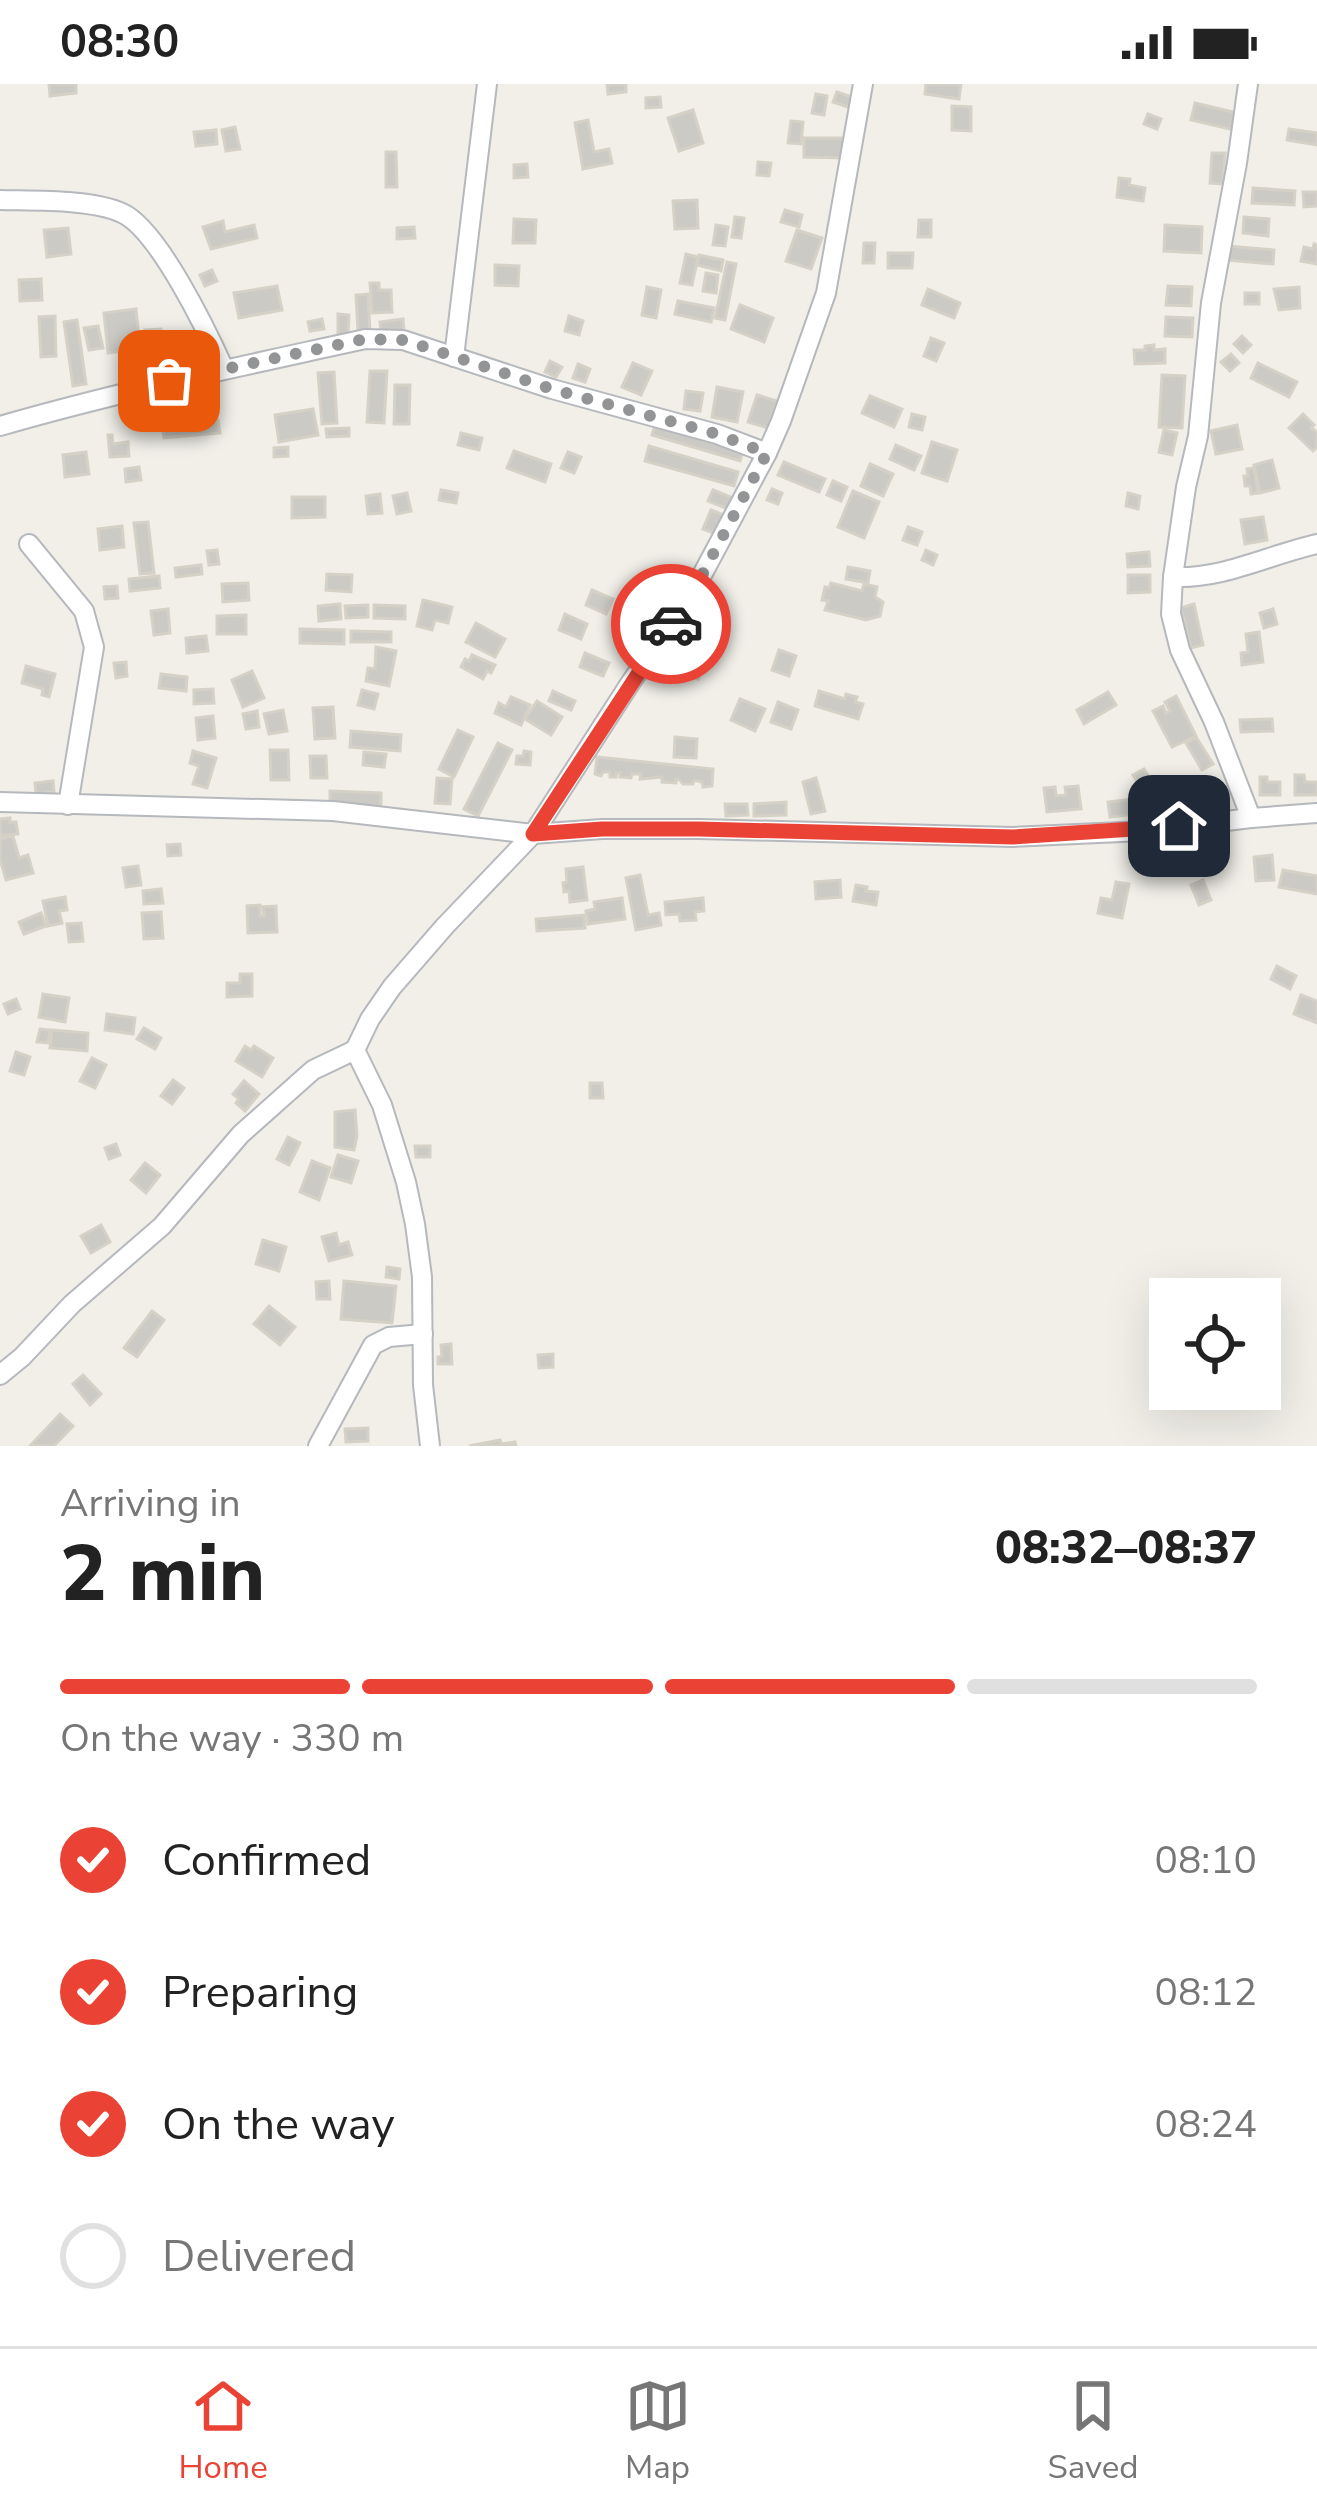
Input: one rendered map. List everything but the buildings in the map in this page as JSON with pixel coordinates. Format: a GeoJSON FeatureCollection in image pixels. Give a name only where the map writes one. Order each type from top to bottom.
{"type":"FeatureCollection","features":[{"type":"Feature","properties":{"kind":"street"},"geometry":{"type":"LineString","coordinates":[[454,357],[487,84]]}},
{"type":"Feature","properties":{"kind":"street"},"geometry":{"type":"LineString","coordinates":[[0,1375],[162,1226],[241,1134],[313,1070],[355,1050],[392,987],[533,834],[694,590],[781,422],[826,293],[863,84]]}},
{"type":"Feature","properties":{"kind":"street"},"geometry":{"type":"LineString","coordinates":[[1249,84],[1211,303],[1198,436],[1186,487],[1171,614],[1180,650],[1251,818]]}},
{"type":"Feature","properties":{"kind":"street"},"geometry":{"type":"LineString","coordinates":[[0,200],[44,201],[126,214],[146,231],[202,320],[224,369]]}},
{"type":"Feature","properties":{"kind":"street"},"geometry":{"type":"LineString","coordinates":[[0,425],[102,396],[385,338],[717,434],[767,453]]}},
{"type":"Feature","properties":{"kind":"street"},"geometry":{"type":"LineString","coordinates":[[29,544],[84,610],[94,646],[68,805]]}},
{"type":"Feature","properties":{"kind":"street"},"geometry":{"type":"LineString","coordinates":[[1173,577],[1240,569],[1317,544]]}},
{"type":"Feature","properties":{"kind":"street"},"geometry":{"type":"LineString","coordinates":[[0,802],[333,812],[533,834],[699,829],[1013,837],[1143,831],[1317,813]]}},
{"type":"Feature","properties":{"kind":"street"},"geometry":{"type":"LineString","coordinates":[[355,1050],[382,1106],[406,1183],[422,1277],[423,1385],[430,1446]]}},
{"type":"Feature","properties":{"kind":"street"},"geometry":{"type":"LineString","coordinates":[[318,1446],[373,1345],[389,1337],[423,1334]]}},
{"type":"Feature","properties":{"kind":"way so far"},"geometry":{"type":"LineString","coordinates":[[169,381],[365,339],[404,340],[767,453],[671,624]]}},
{"type":"Feature","properties":{"kind":"route"},"geometry":{"type":"LineString","coordinates":[[671,624],[533,834],[699,829],[1013,837],[1179,826]]}}]}
